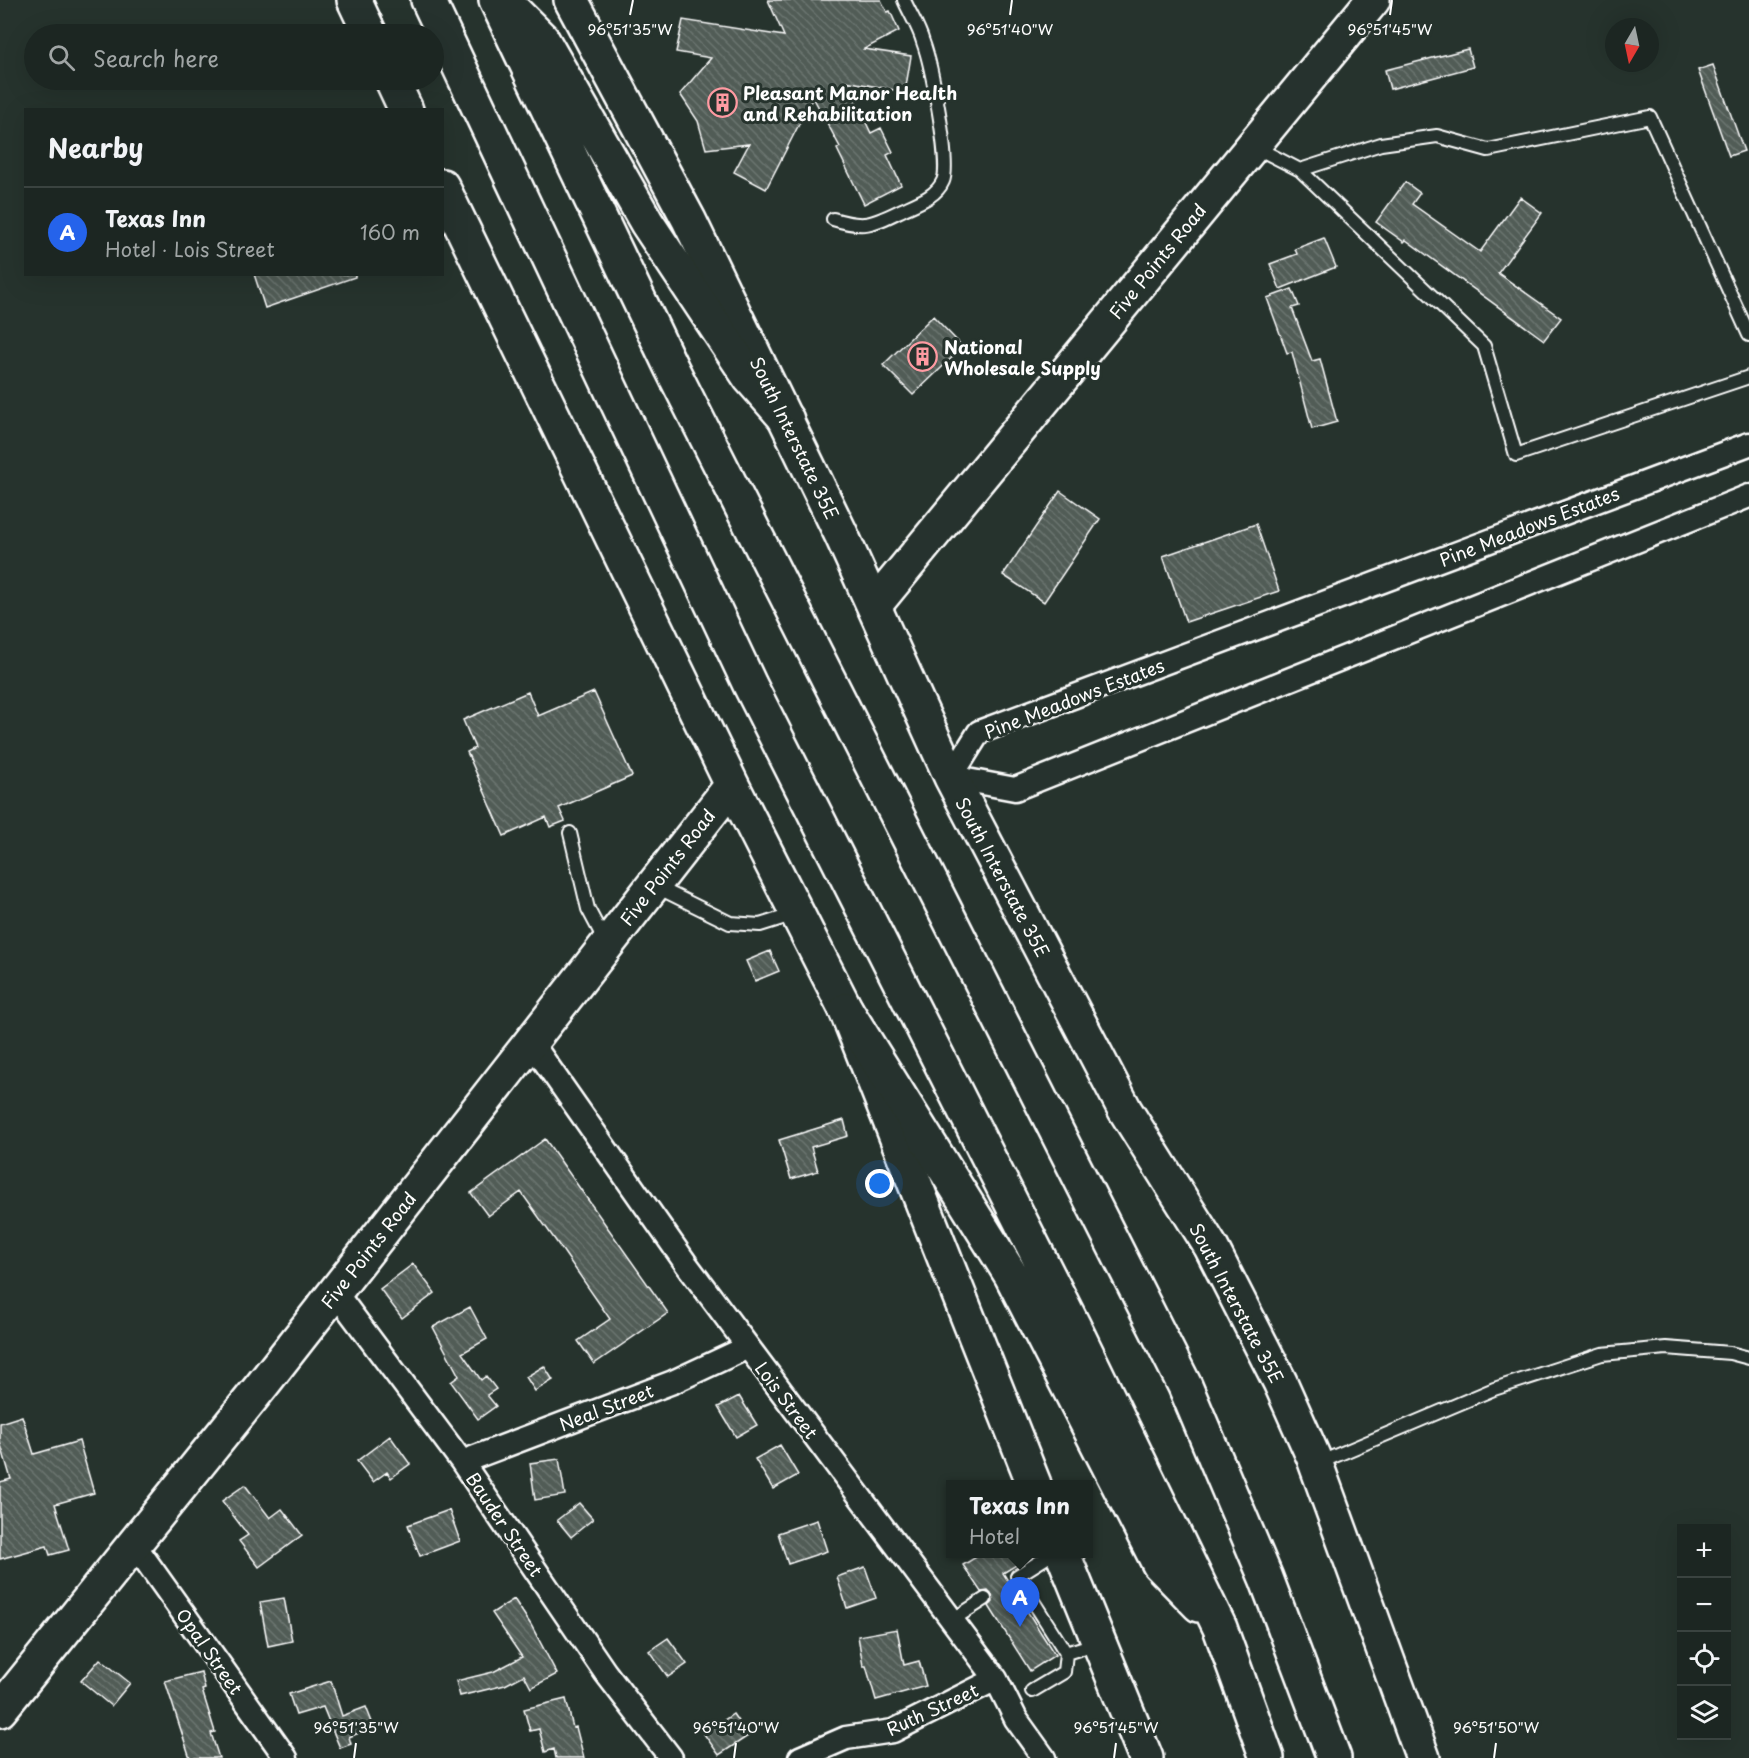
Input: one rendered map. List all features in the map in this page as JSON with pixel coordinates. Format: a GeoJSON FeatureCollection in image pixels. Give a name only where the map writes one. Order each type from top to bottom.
{"type":"FeatureCollection","features":[{"type":"Feature","properties":{"kind":"main road"},"geometry":{"type":"LineString","coordinates":[[354,0],[365,24]]}},
{"type":"Feature","properties":{"kind":"main road"},"geometry":{"type":"LineString","coordinates":[[428,0],[439,24]]}},
{"type":"Feature","properties":{"kind":"main road"},"geometry":{"type":"LineString","coordinates":[[496,0],[672,369],[1185,1386],[1266,1578],[1335,1758]]}},
{"type":"Feature","properties":{"kind":"main road"},"geometry":{"type":"LineString","coordinates":[[503,0],[542,39],[647,223],[750,378],[787,420]]}},
{"type":"Feature","properties":{"kind":"main road","name":"South Interstate 35E"},"geometry":{"type":"LineString","coordinates":[[572,0],[689,220],[787,420],[951,777],[1125,1110],[1211,1247],[1280,1382],[1316,1464],[1423,1758]]}},
{"type":"Feature","properties":{"kind":"main road","name":"Five Points Road"},"geometry":{"type":"LineString","coordinates":[[874,606],[1373,0]]}},
{"type":"Feature","properties":{"kind":"main road"},"geometry":{"type":"LineString","coordinates":[[444,34],[750,685],[1074,1327],[1220,1628],[1267,1758]]}},
{"type":"Feature","properties":{"kind":"main road"},"geometry":{"type":"LineString","coordinates":[[397,90],[405,108]]}},
{"type":"Feature","properties":{"kind":"main road"},"geometry":{"type":"LineString","coordinates":[[444,190],[732,785],[846,1010],[1011,1275],[1159,1564],[1220,1628]]}},
{"type":"Feature","properties":{"kind":"main road","name":"Five Points Road"},"geometry":{"type":"LineString","coordinates":[[2,1704],[134,1544],[335,1292],[732,785]]}},
{"type":"Feature","properties":{"kind":"main road"},"geometry":{"type":"LineString","coordinates":[[846,1010],[1032,1480]]}},
{"type":"Feature","properties":{"kind":"main road"},"geometry":{"type":"LineString","coordinates":[[1065,1558],[1146,1758]]}},
{"type":"Feature","properties":{"kind":"street","name":"Pine Meadows Estates"},"geometry":{"type":"LineString","coordinates":[[951,777],[979,732],[1749,444]]}},
{"type":"Feature","properties":{"kind":"street"},"geometry":{"type":"LineString","coordinates":[[951,777],[1015,789],[1749,496]]}},
{"type":"Feature","properties":{"kind":"street","name":"Lois Street"},"geometry":{"type":"LineString","coordinates":[[531,1042],[748,1347],[996,1679],[1016,1719],[1044,1758]]}},
{"type":"Feature","properties":{"kind":"street","name":"Bauder Street"},"geometry":{"type":"LineString","coordinates":[[335,1292],[462,1462],[605,1672],[671,1758]]}},
{"type":"Feature","properties":{"kind":"street","name":"Neal Street"},"geometry":{"type":"LineString","coordinates":[[462,1462],[674,1382],[748,1347]]}},
{"type":"Feature","properties":{"kind":"street","name":"Opal Street"},"geometry":{"type":"LineString","coordinates":[[134,1544],[286,1758]]}},
{"type":"Feature","properties":{"kind":"street","name":"Ruth Street"},"geometry":{"type":"LineString","coordinates":[[800,1758],[846,1738],[893,1731],[996,1679]]}},
{"type":"Feature","properties":{"kind":"lane"},"geometry":{"type":"LineString","coordinates":[[833,219],[862,226],[873,224],[922,201],[936,192],[943,182],[946,157],[924,42],[904,0]]}},
{"type":"Feature","properties":{"kind":"lane"},"geometry":{"type":"LineString","coordinates":[[1300,170],[1381,144],[1437,136],[1488,150],[1650,117],[1749,335]]}},
{"type":"Feature","properties":{"kind":"lane"},"geometry":{"type":"LineString","coordinates":[[1252,146],[1300,170],[1484,346],[1516,455],[1749,377]]}},
{"type":"Feature","properties":{"kind":"lane"},"geometry":{"type":"LineString","coordinates":[[570,833],[588,909],[607,944]]}},
{"type":"Feature","properties":{"kind":"lane"},"geometry":{"type":"LineString","coordinates":[[653,885],[730,923],[760,925],[796,914]]}},
{"type":"Feature","properties":{"kind":"lane"},"geometry":{"type":"LineString","coordinates":[[1316,1464],[1494,1389],[1602,1354],[1666,1348],[1730,1353],[1749,1358]]}},
{"type":"Feature","properties":{"kind":"lane"},"geometry":{"type":"LineString","coordinates":[[1032,1691],[1064,1672],[1066,1653],[1013,1579],[1046,1558]]}},
{"type":"Feature","properties":{"kind":"lane"},"geometry":{"type":"LineString","coordinates":[[952,1620],[985,1599]]}},
{"type":"Feature","properties":{"kind":"lane"},"geometry":{"type":"LineString","coordinates":[[1066,1653],[1099,1643]]}},
{"type":"Feature","properties":{"kind":"building","name":"Pleasant Manor Health and Rehabilitation"},"geometry":{"type":"Polygon","coordinates":[[[768,0],[881,0],[887,12],[890,11],[899,31],[864,49],[911,56],[905,92],[846,81],[871,133],[881,128],[893,152],[887,155],[901,185],[864,204],[837,149],[840,147],[813,97],[766,189],[734,172],[749,144],[706,149],[698,121],[680,94],[711,58],[676,52],[683,20],[784,36],[768,0]]]}},
{"type":"Feature","properties":{"kind":"building"},"geometry":{"type":"Polygon","coordinates":[[[1468,49],[1473,67],[1390,89],[1385,70],[1468,49]]]}},
{"type":"Feature","properties":{"kind":"building"},"geometry":{"type":"Polygon","coordinates":[[[1713,65],[1744,151],[1729,156],[1698,70],[1713,65]]]}},
{"type":"Feature","properties":{"kind":"building"},"geometry":{"type":"Polygon","coordinates":[[[1405,182],[1420,193],[1412,204],[1480,252],[1520,197],[1542,213],[1498,273],[1561,318],[1544,340],[1406,240],[1404,242],[1376,222],[1405,182]]]}},
{"type":"Feature","properties":{"kind":"building"},"geometry":{"type":"Polygon","coordinates":[[[1324,238],[1336,267],[1280,289],[1270,264],[1297,254],[1295,249],[1324,238]]]}},
{"type":"Feature","properties":{"kind":"building"},"geometry":{"type":"Polygon","coordinates":[[[255,276],[355,276],[355,277],[265,308],[255,276]]]}},
{"type":"Feature","properties":{"kind":"building"},"geometry":{"type":"Polygon","coordinates":[[[1292,289],[1299,306],[1292,308],[1312,361],[1320,359],[1337,422],[1312,429],[1292,352],[1287,353],[1267,298],[1292,289]]]}},
{"type":"Feature","properties":{"kind":"building","name":"National Wholesale Supply"},"geometry":{"type":"Polygon","coordinates":[[[933,316],[963,347],[913,395],[883,365],[933,316]]]}},
{"type":"Feature","properties":{"kind":"building"},"geometry":{"type":"Polygon","coordinates":[[[1060,491],[1100,519],[1044,602],[1003,575],[1060,491]]]}},
{"type":"Feature","properties":{"kind":"building"},"geometry":{"type":"Polygon","coordinates":[[[1256,524],[1279,591],[1186,622],[1163,556],[1256,524]]]}},
{"type":"Feature","properties":{"kind":"building"},"geometry":{"type":"Polygon","coordinates":[[[528,692],[538,716],[594,692],[632,776],[559,808],[565,821],[550,827],[546,817],[504,836],[467,752],[475,748],[463,720],[528,692]]]}},
{"type":"Feature","properties":{"kind":"building"},"geometry":{"type":"Polygon","coordinates":[[[770,951],[779,971],[755,981],[746,961],[770,951]]]}},
{"type":"Feature","properties":{"kind":"building"},"geometry":{"type":"Polygon","coordinates":[[[844,1120],[848,1136],[811,1147],[818,1171],[791,1179],[779,1140],[844,1120]]]}},
{"type":"Feature","properties":{"kind":"building"},"geometry":{"type":"Polygon","coordinates":[[[545,1139],[668,1313],[594,1364],[578,1341],[610,1319],[521,1192],[488,1216],[471,1193],[545,1139]]]}},
{"type":"Feature","properties":{"kind":"building"},"geometry":{"type":"Polygon","coordinates":[[[413,1264],[435,1293],[402,1318],[380,1289],[413,1264]]]}},
{"type":"Feature","properties":{"kind":"building"},"geometry":{"type":"Polygon","coordinates":[[[470,1307],[487,1339],[462,1353],[481,1380],[486,1376],[496,1389],[487,1395],[496,1406],[478,1419],[451,1382],[459,1376],[433,1327],[470,1307]]]}},
{"type":"Feature","properties":{"kind":"building"},"geometry":{"type":"Polygon","coordinates":[[[544,1366],[553,1380],[535,1391],[526,1377],[544,1366]]]}},
{"type":"Feature","properties":{"kind":"building"},"geometry":{"type":"Polygon","coordinates":[[[739,1396],[757,1425],[736,1437],[718,1407],[739,1396]]]}},
{"type":"Feature","properties":{"kind":"building"},"geometry":{"type":"Polygon","coordinates":[[[22,1416],[34,1454],[79,1441],[94,1493],[55,1504],[69,1550],[50,1555],[47,1546],[0,1559],[0,1482],[11,1479],[0,1442],[0,1423],[22,1416]]]}},
{"type":"Feature","properties":{"kind":"building"},"geometry":{"type":"Polygon","coordinates":[[[390,1436],[410,1464],[391,1478],[387,1472],[373,1482],[357,1461],[390,1436]]]}},
{"type":"Feature","properties":{"kind":"building"},"geometry":{"type":"Polygon","coordinates":[[[780,1445],[798,1475],[773,1489],[755,1459],[780,1445]]]}},
{"type":"Feature","properties":{"kind":"building"},"geometry":{"type":"Polygon","coordinates":[[[559,1459],[565,1495],[535,1500],[530,1463],[559,1459]]]}},
{"type":"Feature","properties":{"kind":"building"},"geometry":{"type":"Polygon","coordinates":[[[245,1485],[270,1518],[282,1509],[302,1535],[259,1567],[239,1541],[248,1535],[222,1501],[245,1485]]]}},
{"type":"Feature","properties":{"kind":"building"},"geometry":{"type":"Polygon","coordinates":[[[579,1503],[593,1519],[571,1537],[557,1520],[579,1503]]]}},
{"type":"Feature","properties":{"kind":"building"},"geometry":{"type":"Polygon","coordinates":[[[449,1510],[460,1541],[420,1556],[408,1525],[449,1510]]]}},
{"type":"Feature","properties":{"kind":"building"},"geometry":{"type":"Polygon","coordinates":[[[817,1520],[827,1551],[788,1564],[778,1533],[817,1520]]]}},
{"type":"Feature","properties":{"kind":"building"},"geometry":{"type":"Polygon","coordinates":[[[974,1558],[1027,1558],[1003,1573],[1055,1655],[1030,1671],[989,1606],[993,1602],[992,1595],[988,1591],[981,1592],[963,1565],[974,1558]]]}},
{"type":"Feature","properties":{"kind":"building"},"geometry":{"type":"Polygon","coordinates":[[[865,1567],[876,1598],[847,1608],[837,1577],[865,1567]]]}},
{"type":"Feature","properties":{"kind":"building"},"geometry":{"type":"Polygon","coordinates":[[[284,1598],[292,1641],[268,1646],[260,1602],[284,1598]]]}},
{"type":"Feature","properties":{"kind":"building"},"geometry":{"type":"Polygon","coordinates":[[[514,1599],[531,1625],[557,1674],[531,1688],[524,1675],[505,1685],[460,1696],[456,1681],[493,1672],[522,1657],[492,1613],[514,1599]]]}},
{"type":"Feature","properties":{"kind":"building"},"geometry":{"type":"Polygon","coordinates":[[[897,1629],[904,1665],[919,1661],[926,1686],[876,1700],[866,1666],[863,1666],[858,1636],[897,1629]]]}},
{"type":"Feature","properties":{"kind":"building"},"geometry":{"type":"Polygon","coordinates":[[[668,1638],[687,1664],[668,1677],[649,1651],[668,1638]]]}},
{"type":"Feature","properties":{"kind":"building"},"geometry":{"type":"Polygon","coordinates":[[[100,1659],[130,1683],[111,1706],[81,1681],[100,1659]]]}},
{"type":"Feature","properties":{"kind":"building"},"geometry":{"type":"Polygon","coordinates":[[[201,1672],[205,1689],[202,1690],[215,1732],[211,1733],[219,1758],[190,1758],[165,1681],[201,1672]]]}},
{"type":"Feature","properties":{"kind":"building"},"geometry":{"type":"Polygon","coordinates":[[[331,1681],[342,1716],[366,1707],[374,1727],[349,1737],[351,1744],[340,1748],[323,1707],[296,1715],[289,1694],[331,1681]]]}},
{"type":"Feature","properties":{"kind":"building"},"geometry":{"type":"Polygon","coordinates":[[[566,1699],[584,1758],[556,1758],[554,1749],[545,1752],[539,1729],[530,1731],[524,1709],[566,1699]]]}},
{"type":"Feature","properties":{"kind":"building"},"geometry":{"type":"Polygon","coordinates":[[[733,1714],[748,1736],[719,1755],[704,1734],[733,1714]]]}},
{"type":"Feature","properties":{"kind":"place","name":"Pleasant Manor Health and Rehabilitation"},"geometry":{"type":"Point","coordinates":[722,102]}},
{"type":"Feature","properties":{"kind":"place","name":"National Wholesale Supply"},"geometry":{"type":"Point","coordinates":[923,356]}},
{"type":"Feature","properties":{"kind":"place","name":"Texas Inn"},"geometry":{"type":"Point","coordinates":[1020,1627]}}]}
